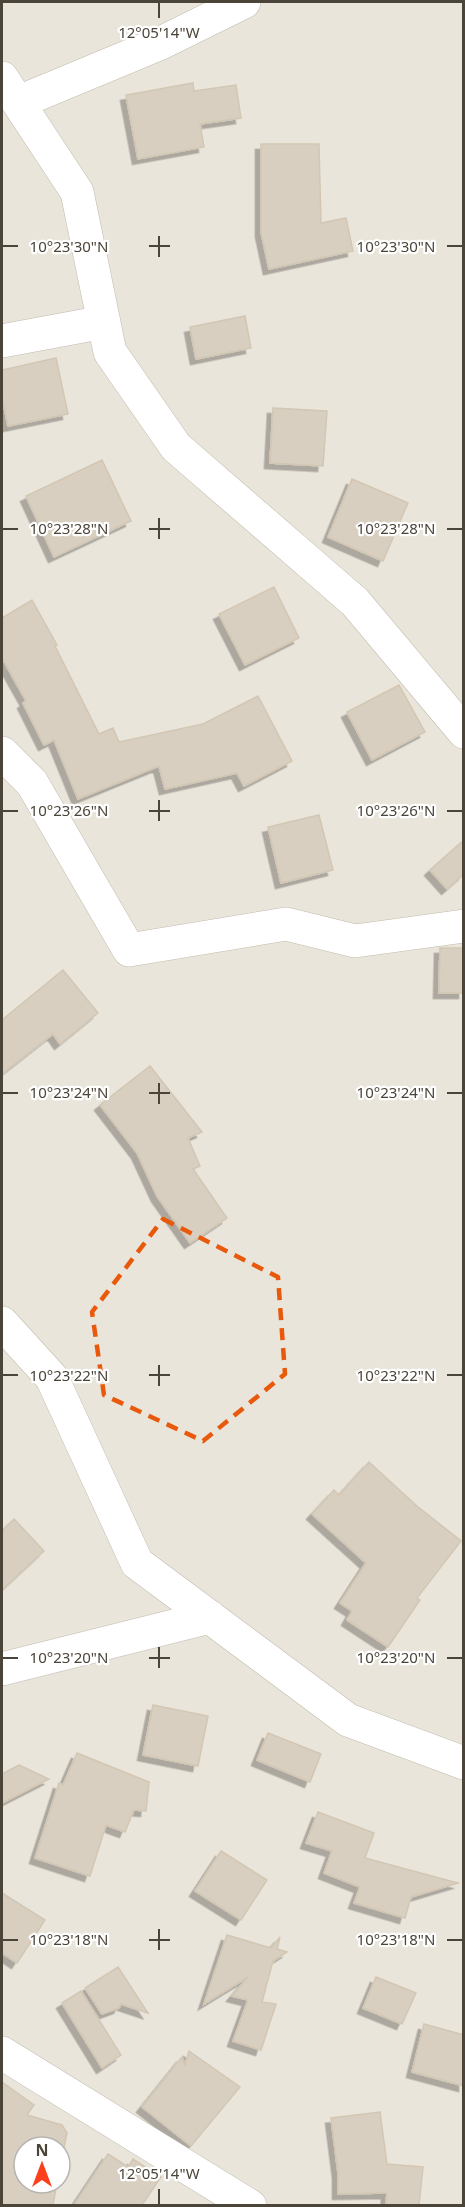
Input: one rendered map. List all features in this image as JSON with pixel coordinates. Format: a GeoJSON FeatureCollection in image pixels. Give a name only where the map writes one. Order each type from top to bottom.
{"type":"FeatureCollection","features":[{"type":"Feature","properties":{"kind":"street"},"geometry":{"type":"LineString","coordinates":[[244,2],[161,43],[10,90],[76,192],[110,352],[176,447],[355,602],[464,732]]}},
{"type":"Feature","properties":{"kind":"street"},"geometry":{"type":"LineString","coordinates":[[2,341],[104,322]]}},
{"type":"Feature","properties":{"kind":"street"},"geometry":{"type":"LineString","coordinates":[[2,753],[32,783],[129,950],[286,924],[355,941],[464,926]]}},
{"type":"Feature","properties":{"kind":"street"},"geometry":{"type":"LineString","coordinates":[[2,1323],[52,1378],[137,1563],[348,1720],[464,1763]]}},
{"type":"Feature","properties":{"kind":"street"},"geometry":{"type":"LineString","coordinates":[[2,1669],[210,1617]]}},
{"type":"Feature","properties":{"kind":"street"},"geometry":{"type":"LineString","coordinates":[[2,2053],[250,2205]]}},
{"type":"Feature","properties":{"kind":"highlighted area"},"geometry":{"type":"Polygon","coordinates":[[[163,1219],[278,1277],[285,1374],[203,1441],[104,1395],[92,1312],[163,1219]]]}},
{"type":"Feature","properties":{"kind":"shaded area"},"geometry":{"type":"Polygon","coordinates":[[[2,2],[463,2],[463,2205],[2,2206],[2,2]]]}},
{"type":"Feature","properties":{"kind":"building"},"geometry":{"type":"Polygon","coordinates":[[[193,83],[194,91],[236,85],[241,118],[200,124],[204,147],[138,159],[126,95],[193,83]]]}},
{"type":"Feature","properties":{"kind":"building"},"geometry":{"type":"Polygon","coordinates":[[[261,144],[319,144],[321,223],[346,218],[353,251],[269,269],[261,232],[261,144]]]}},
{"type":"Feature","properties":{"kind":"building"},"geometry":{"type":"Polygon","coordinates":[[[245,316],[251,348],[196,359],[190,327],[245,316]]]}},
{"type":"Feature","properties":{"kind":"building"},"geometry":{"type":"Polygon","coordinates":[[[56,358],[68,414],[8,426],[2,397],[2,370],[56,358]]]}},
{"type":"Feature","properties":{"kind":"building"},"geometry":{"type":"Polygon","coordinates":[[[273,408],[327,411],[323,466],[270,463],[273,408]]]}},
{"type":"Feature","properties":{"kind":"building"},"geometry":{"type":"Polygon","coordinates":[[[102,460],[131,521],[54,557],[26,496],[102,460]]]}},
{"type":"Feature","properties":{"kind":"building"},"geometry":{"type":"Polygon","coordinates":[[[352,479],[408,503],[383,561],[328,537],[352,479]]]}},
{"type":"Feature","properties":{"kind":"building"},"geometry":{"type":"Polygon","coordinates":[[[274,587],[299,638],[245,665],[219,614],[274,587]]]}},
{"type":"Feature","properties":{"kind":"building"},"geometry":{"type":"Polygon","coordinates":[[[32,600],[57,645],[55,646],[99,734],[113,728],[119,742],[203,724],[258,696],[292,761],[244,786],[237,773],[165,789],[159,766],[78,799],[54,740],[44,745],[23,703],[26,701],[2,658],[2,618],[32,600]]]}},
{"type":"Feature","properties":{"kind":"building"},"geometry":{"type":"Polygon","coordinates":[[[399,685],[425,732],[372,760],[347,712],[399,685]]]}},
{"type":"Feature","properties":{"kind":"building"},"geometry":{"type":"Polygon","coordinates":[[[319,815],[333,870],[281,883],[268,827],[319,815]]]}},
{"type":"Feature","properties":{"kind":"building"},"geometry":{"type":"Polygon","coordinates":[[[464,840],[464,874],[447,889],[430,870],[464,840]]]}},
{"type":"Feature","properties":{"kind":"building"},"geometry":{"type":"Polygon","coordinates":[[[440,948],[464,948],[464,993],[439,993],[440,948]]]}},
{"type":"Feature","properties":{"kind":"building"},"geometry":{"type":"Polygon","coordinates":[[[63,970],[98,1013],[60,1044],[53,1034],[2,1074],[2,1020],[63,970]]]}},
{"type":"Feature","properties":{"kind":"building"},"geometry":{"type":"Polygon","coordinates":[[[150,1066],[202,1132],[188,1138],[200,1166],[193,1169],[227,1218],[190,1243],[157,1196],[137,1153],[100,1105],[150,1066]]]}},
{"type":"Feature","properties":{"kind":"building"},"geometry":{"type":"Polygon","coordinates":[[[369,1462],[417,1506],[461,1541],[417,1598],[420,1600],[388,1647],[347,1620],[352,1611],[340,1603],[366,1563],[312,1514],[334,1490],[339,1495],[369,1462]]]}},
{"type":"Feature","properties":{"kind":"building"},"geometry":{"type":"Polygon","coordinates":[[[14,1519],[44,1551],[2,1590],[2,1531],[14,1519]]]}},
{"type":"Feature","properties":{"kind":"building"},"geometry":{"type":"Polygon","coordinates":[[[153,1705],[208,1716],[198,1766],[143,1755],[153,1705]]]}},
{"type":"Feature","properties":{"kind":"building"},"geometry":{"type":"Polygon","coordinates":[[[268,1733],[321,1754],[310,1782],[257,1760],[268,1733]]]}},
{"type":"Feature","properties":{"kind":"building"},"geometry":{"type":"Polygon","coordinates":[[[77,1753],[149,1782],[146,1811],[134,1810],[125,1832],[106,1825],[90,1876],[35,1858],[59,1783],[63,1785],[77,1753]]]}},
{"type":"Feature","properties":{"kind":"building"},"geometry":{"type":"Polygon","coordinates":[[[19,1765],[49,1779],[2,1803],[2,1774],[19,1765]]]}},
{"type":"Feature","properties":{"kind":"building"},"geometry":{"type":"Polygon","coordinates":[[[318,1812],[374,1833],[365,1858],[458,1883],[411,1897],[405,1918],[354,1903],[360,1887],[324,1873],[332,1851],[306,1843],[318,1812]]]}},
{"type":"Feature","properties":{"kind":"building"},"geometry":{"type":"Polygon","coordinates":[[[221,1851],[267,1880],[241,1920],[195,1891],[221,1851]]]}},
{"type":"Feature","properties":{"kind":"building"},"geometry":{"type":"Polygon","coordinates":[[[2,1893],[45,1920],[17,1963],[2,1953],[2,1893]]]}},
{"type":"Feature","properties":{"kind":"building"},"geometry":{"type":"Polygon","coordinates":[[[227,1935],[271,1948],[280,1937],[277,1949],[287,1952],[273,1961],[262,2002],[276,2004],[261,2050],[233,2041],[248,2000],[232,1996],[248,1977],[204,2004],[227,1935]]]}},
{"type":"Feature","properties":{"kind":"building"},"geometry":{"type":"Polygon","coordinates":[[[118,1967],[148,2013],[121,2004],[119,2008],[102,2014],[85,1988],[118,1967]]]}},
{"type":"Feature","properties":{"kind":"building"},"geometry":{"type":"Polygon","coordinates":[[[376,1977],[416,1993],[402,2024],[363,2008],[376,1977]]]}},
{"type":"Feature","properties":{"kind":"building"},"geometry":{"type":"Polygon","coordinates":[[[81,1991],[121,2055],[102,2068],[62,2003],[81,1991]]]}},
{"type":"Feature","properties":{"kind":"building"},"geometry":{"type":"Polygon","coordinates":[[[424,2024],[464,2035],[464,2086],[412,2072],[424,2024]]]}},
{"type":"Feature","properties":{"kind":"building"},"geometry":{"type":"Polygon","coordinates":[[[189,2051],[240,2087],[191,2146],[142,2107],[182,2057],[185,2065],[189,2051]]]}},
{"type":"Feature","properties":{"kind":"building"},"geometry":{"type":"Polygon","coordinates":[[[2,2082],[34,2105],[27,2115],[62,2125],[67,2133],[67,2135],[12,2135],[12,2195],[55,2195],[53,2205],[2,2205],[2,2082]]]}},
{"type":"Feature","properties":{"kind":"building"},"geometry":{"type":"Polygon","coordinates":[[[380,2112],[387,2164],[423,2167],[419,2205],[386,2205],[387,2193],[338,2194],[338,2173],[331,2118],[380,2112]]]}},
{"type":"Feature","properties":{"kind":"building"},"geometry":{"type":"Polygon","coordinates":[[[108,2154],[128,2167],[133,2159],[161,2177],[142,2205],[74,2205],[108,2154]]]}}]}
